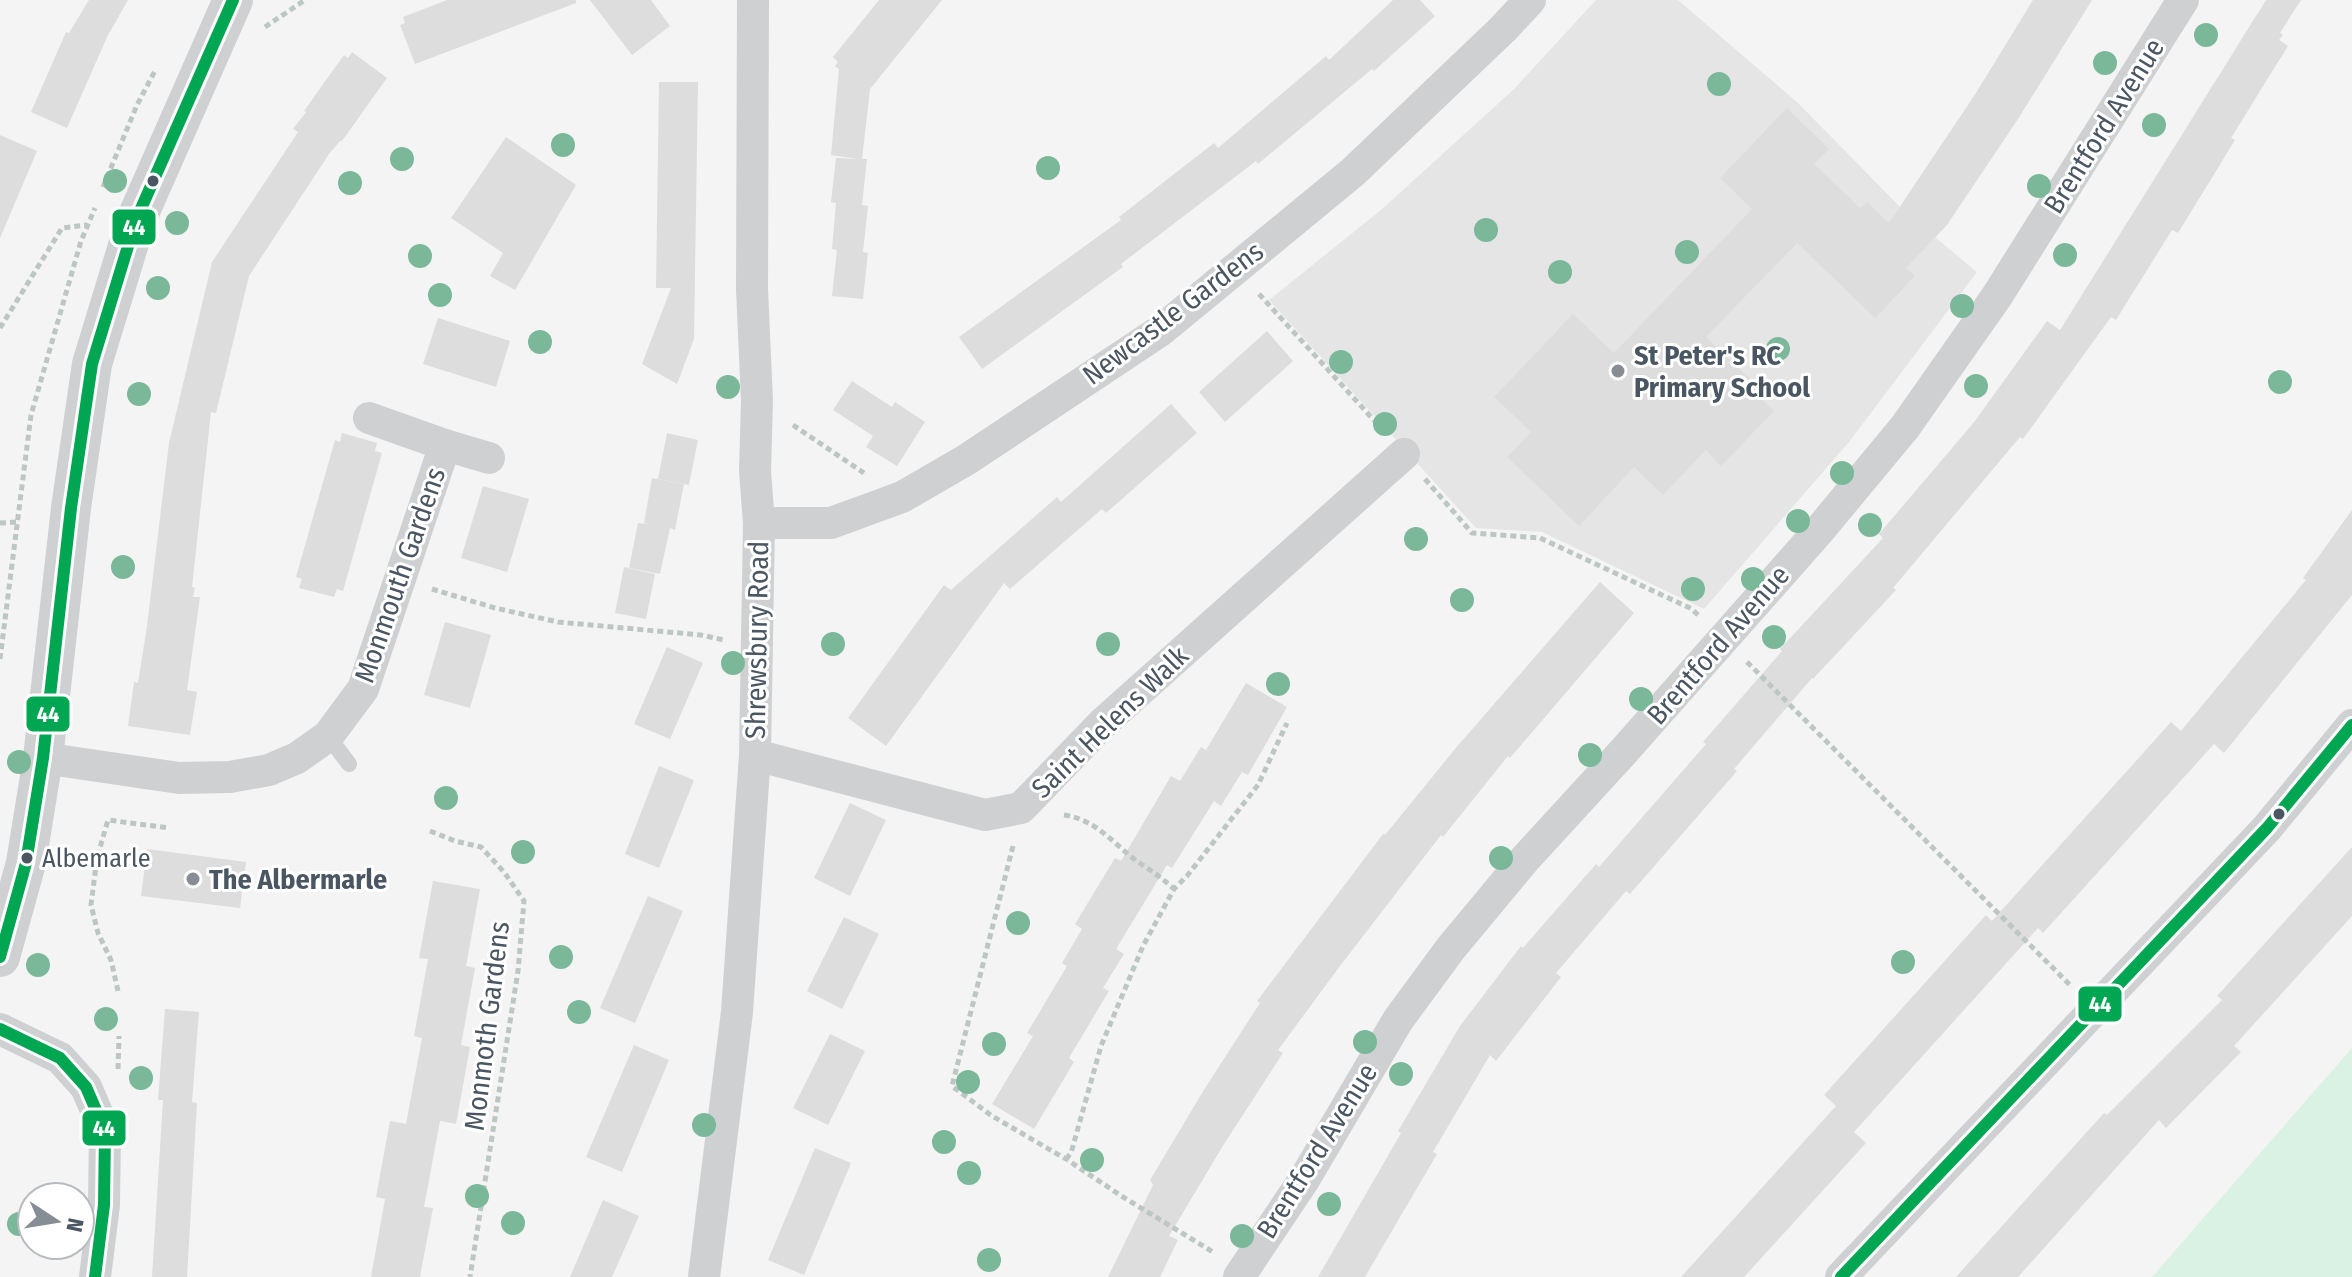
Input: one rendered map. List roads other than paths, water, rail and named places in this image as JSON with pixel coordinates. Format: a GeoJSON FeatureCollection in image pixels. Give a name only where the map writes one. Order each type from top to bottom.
{"type":"FeatureCollection","features":[{"type":"Feature","properties":{"kind":"street"},"geometry":{"type":"LineString","coordinates":[[0,957],[26,863],[43,758],[71,508],[92,364],[136,220],[233,0]]}},
{"type":"Feature","properties":{"kind":"street","name":"Shrewsbury Road"},"geometry":{"type":"LineString","coordinates":[[704,1277],[737,1012],[755,755],[759,523],[755,471],[757,401],[752,289],[753,0]]}},
{"type":"Feature","properties":{"kind":"street","name":"Newcastle Gardens"},"geometry":{"type":"LineString","coordinates":[[759,523],[831,523],[902,497],[966,460],[1160,331],[1353,172],[1530,0]]}},
{"type":"Feature","properties":{"kind":"street","name":"Brentford Avenue"},"geometry":{"type":"LineString","coordinates":[[1241,1274],[1305,1178],[1398,1020],[1451,948],[1525,859],[1817,533],[1905,427],[1997,296],[2183,0]]}},
{"type":"Feature","properties":{"kind":"street","name":"Monmouth Gardens"},"geometry":{"type":"LineString","coordinates":[[369,418],[489,458]]}},
{"type":"Feature","properties":{"kind":"street","name":"Monmouth Gardens"},"geometry":{"type":"LineString","coordinates":[[43,758],[179,778],[230,777],[269,770],[297,758],[328,736],[363,689],[445,445]]}},
{"type":"Feature","properties":{"kind":"street","name":"Saint Helens Walk"},"geometry":{"type":"LineString","coordinates":[[755,755],[985,815],[1021,808],[1102,724],[1404,454]]}},
{"type":"Feature","properties":{"kind":"street"},"geometry":{"type":"LineString","coordinates":[[1841,1277],[2267,828],[2352,725]]}},
{"type":"Feature","properties":{"kind":"street"},"geometry":{"type":"LineString","coordinates":[[0,1029],[60,1058],[86,1087],[105,1131],[104,1205],[95,1277]]}},
{"type":"Feature","properties":{"kind":"lane"},"geometry":{"type":"LineString","coordinates":[[328,736],[349,764]]}},
{"type":"Feature","properties":{"kind":"place","name":"St Peter's RC Primary School"},"geometry":{"type":"Point","coordinates":[1618,371]}},
{"type":"Feature","properties":{"kind":"place","name":"Albemarle"},"geometry":{"type":"Point","coordinates":[27,858]}},
{"type":"Feature","properties":{"kind":"place","name":"The Albermarle"},"geometry":{"type":"Point","coordinates":[193,879]}}]}
